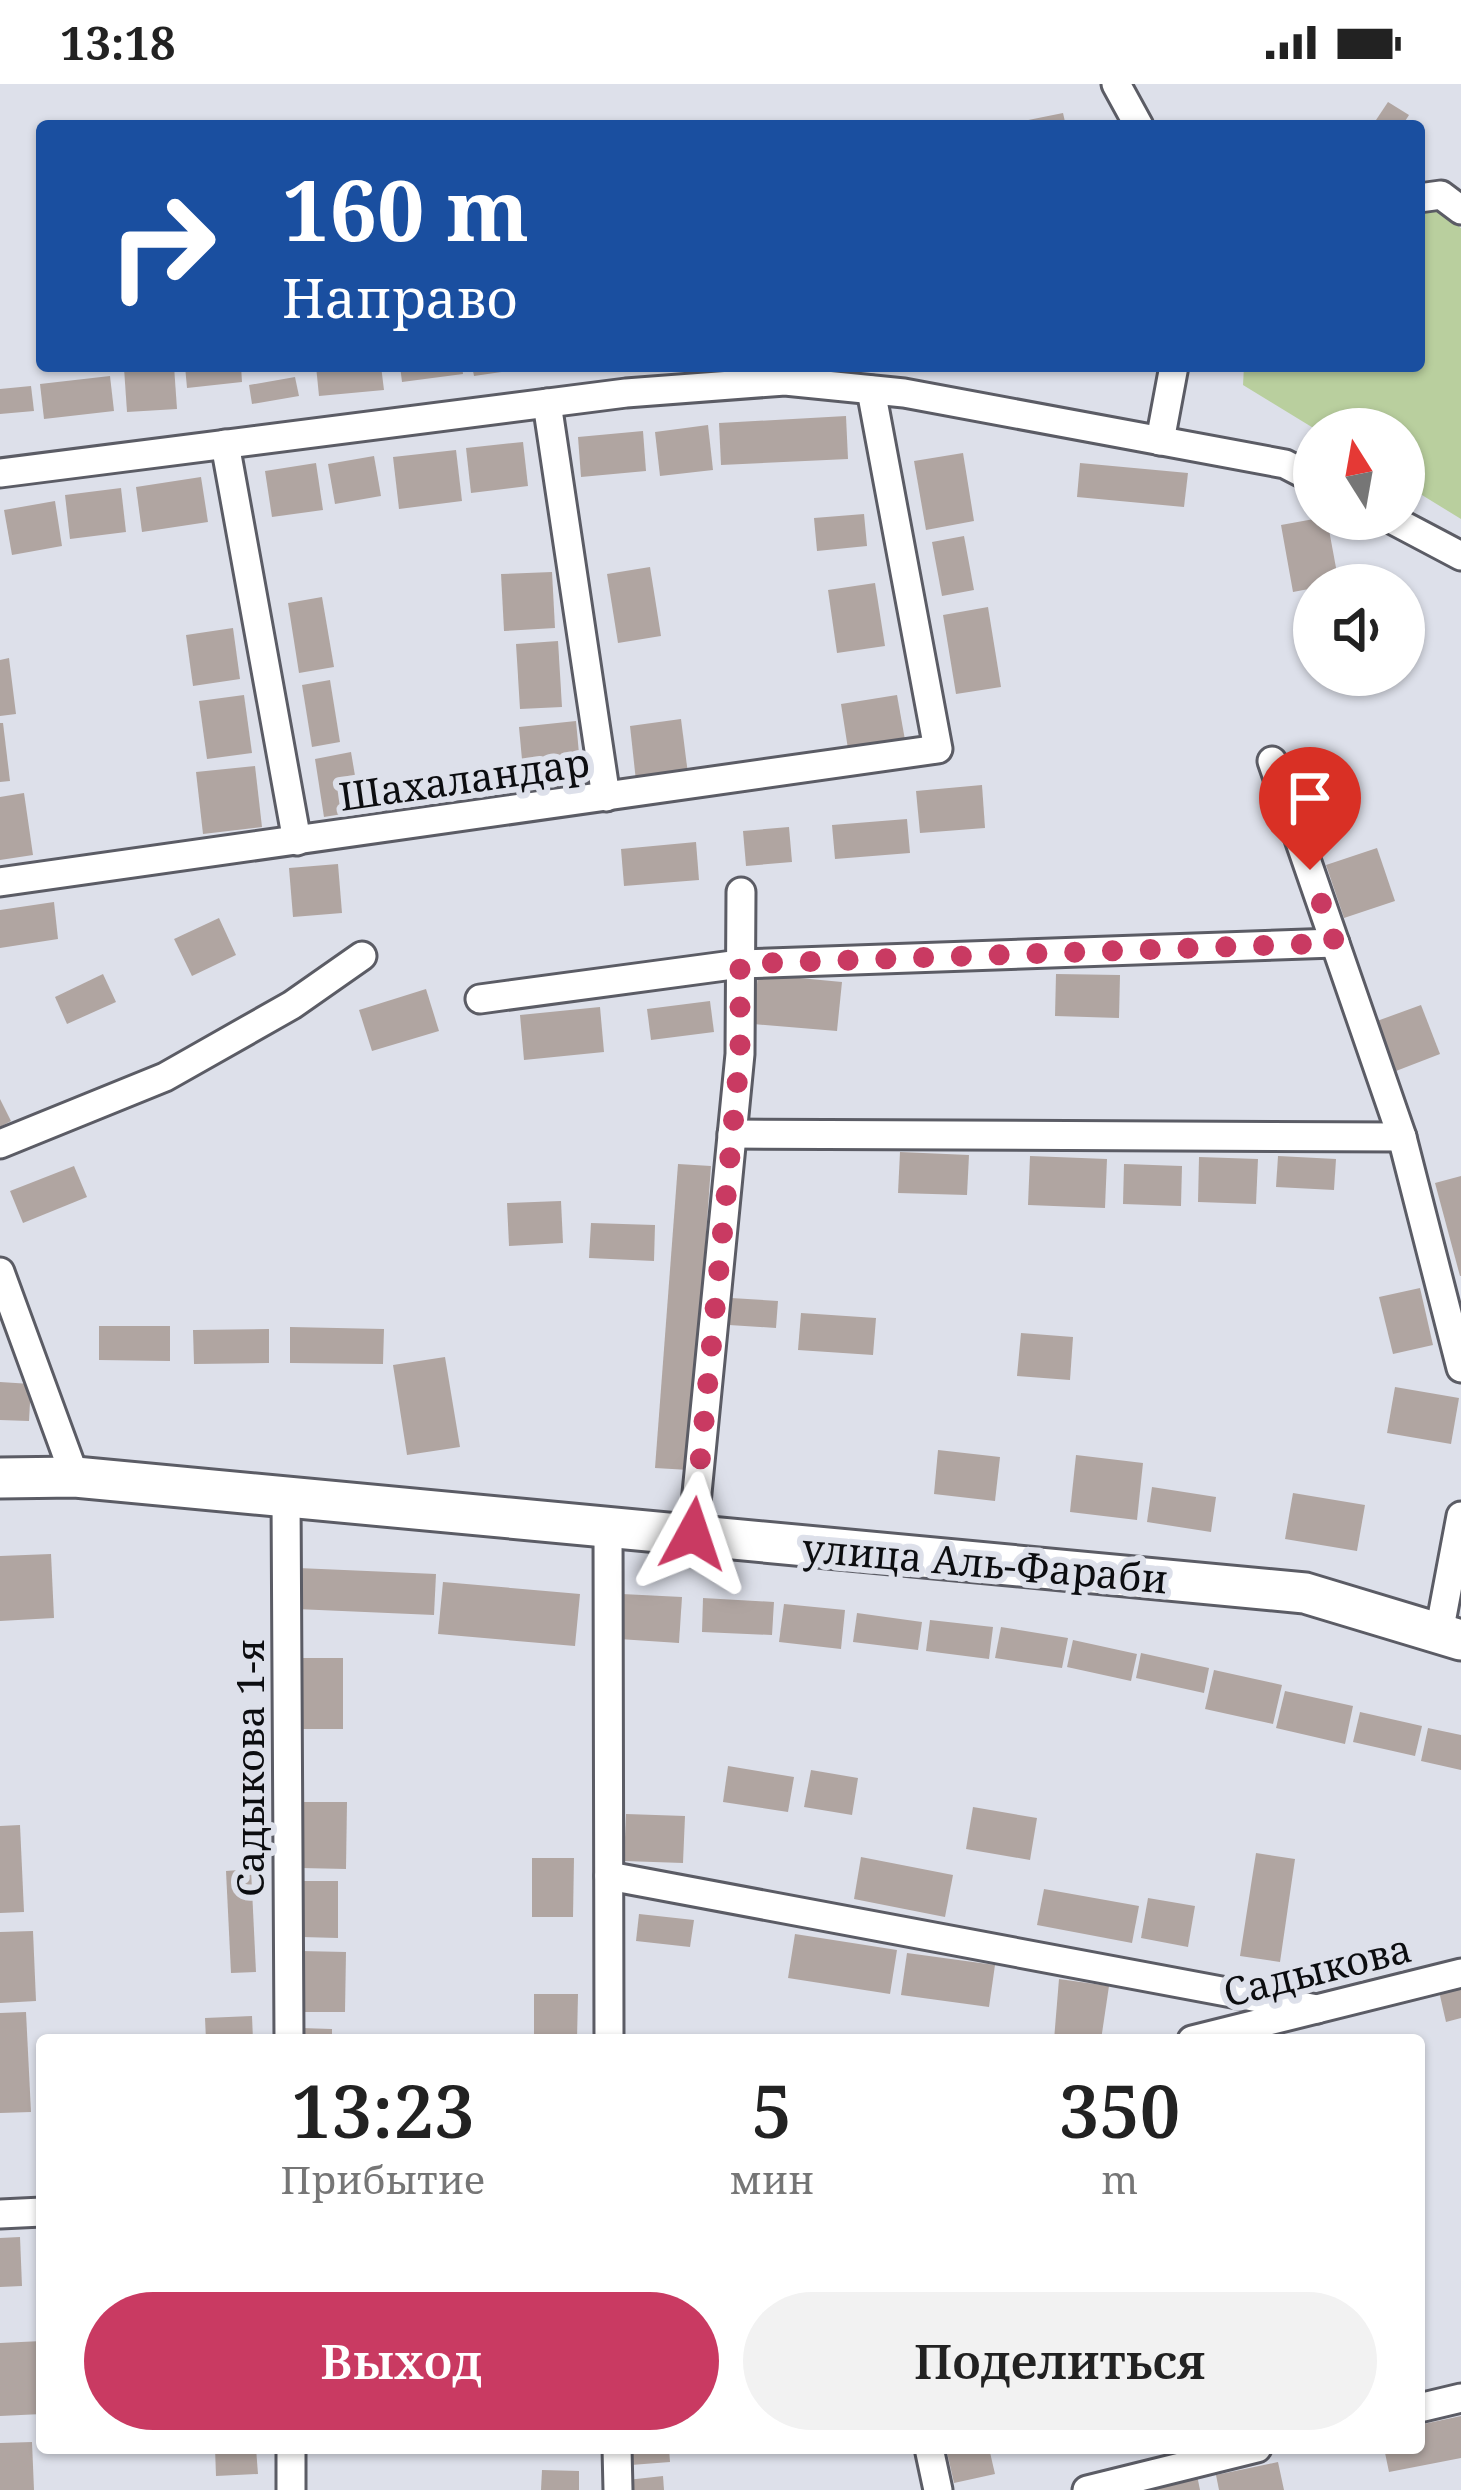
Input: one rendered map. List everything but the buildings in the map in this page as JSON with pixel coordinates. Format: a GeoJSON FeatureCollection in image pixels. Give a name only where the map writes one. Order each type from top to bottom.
{"type":"FeatureCollection","features":[{"type":"Feature","properties":{"kind":"main road","name":"улица Аль-Фараби"},"geometry":{"type":"LineString","coordinates":[[0,1478],[75,1477],[1305,1593],[1450,1636]]}},
{"type":"Feature","properties":{"kind":"street"},"geometry":{"type":"LineString","coordinates":[[1116,84],[1136,120]]}},
{"type":"Feature","properties":{"kind":"street"},"geometry":{"type":"LineString","coordinates":[[1425,197],[1441,195],[1461,210]]}},
{"type":"Feature","properties":{"kind":"street"},"geometry":{"type":"LineString","coordinates":[[1160,441],[1173,372]]}},
{"type":"Feature","properties":{"kind":"street"},"geometry":{"type":"LineString","coordinates":[[0,473],[626,393],[785,381],[904,393],[1293,468]]}},
{"type":"Feature","properties":{"kind":"street","name":"Шахаландар"},"geometry":{"type":"LineString","coordinates":[[0,882],[938,749],[871,390]]}},
{"type":"Feature","properties":{"kind":"street"},"geometry":{"type":"LineString","coordinates":[[547,403],[605,797]]}},
{"type":"Feature","properties":{"kind":"street"},"geometry":{"type":"LineString","coordinates":[[225,444],[297,841]]}},
{"type":"Feature","properties":{"kind":"street"},"geometry":{"type":"LineString","coordinates":[[1425,537],[1461,556]]}},
{"type":"Feature","properties":{"kind":"street"},"geometry":{"type":"LineString","coordinates":[[1273,761],[1402,1137],[1461,1368]]}},
{"type":"Feature","properties":{"kind":"street"},"geometry":{"type":"LineString","coordinates":[[693,1534],[740,1054],[740,892]]}},
{"type":"Feature","properties":{"kind":"street"},"geometry":{"type":"LineString","coordinates":[[480,999],[740,964],[1335,943]]}},
{"type":"Feature","properties":{"kind":"street"},"geometry":{"type":"LineString","coordinates":[[0,1144],[165,1077],[292,1005],[362,956]]}},
{"type":"Feature","properties":{"kind":"street"},"geometry":{"type":"LineString","coordinates":[[732,1134],[1402,1137]]}},
{"type":"Feature","properties":{"kind":"street"},"geometry":{"type":"LineString","coordinates":[[0,1272],[75,1477]]}},
{"type":"Feature","properties":{"kind":"street","name":"Садыкова 1-я"},"geometry":{"type":"LineString","coordinates":[[286,1496],[289,2034]]}},
{"type":"Feature","properties":{"kind":"street"},"geometry":{"type":"LineString","coordinates":[[1450,1636],[1461,1516]]}},
{"type":"Feature","properties":{"kind":"street"},"geometry":{"type":"LineString","coordinates":[[608,1526],[609,2034]]}},
{"type":"Feature","properties":{"kind":"street"},"geometry":{"type":"LineString","coordinates":[[609,1876],[1317,2009]]}},
{"type":"Feature","properties":{"kind":"street","name":"Садыкова"},"geometry":{"type":"LineString","coordinates":[[1216,2034],[1461,1973]]}},
{"type":"Feature","properties":{"kind":"street"},"geometry":{"type":"LineString","coordinates":[[0,2214],[36,2212]]}},
{"type":"Feature","properties":{"kind":"street"},"geometry":{"type":"LineString","coordinates":[[1425,2407],[1461,2398]]}},
{"type":"Feature","properties":{"kind":"street"},"geometry":{"type":"LineString","coordinates":[[291,2454],[291,2490]]}},
{"type":"Feature","properties":{"kind":"street"},"geometry":{"type":"LineString","coordinates":[[617,2454],[618,2490]]}},
{"type":"Feature","properties":{"kind":"street"},"geometry":{"type":"LineString","coordinates":[[930,2454],[938,2490]]}},
{"type":"Feature","properties":{"kind":"street"},"geometry":{"type":"LineString","coordinates":[[1087,2490],[1233,2454]]}},
{"type":"Feature","properties":{"kind":"green space"},"geometry":{"type":"Polygon","coordinates":[[[1439,211],[1461,228],[1461,519],[1425,497],[1425,408],[1293,408],[1293,416],[1243,385],[1244,372],[1425,372],[1425,212],[1439,211]]]}},
{"type":"Feature","properties":{"kind":"route"},"geometry":{"type":"LineString","coordinates":[[693,1534],[740,1054],[740,964],[1335,943],[1310,870]]}}]}
